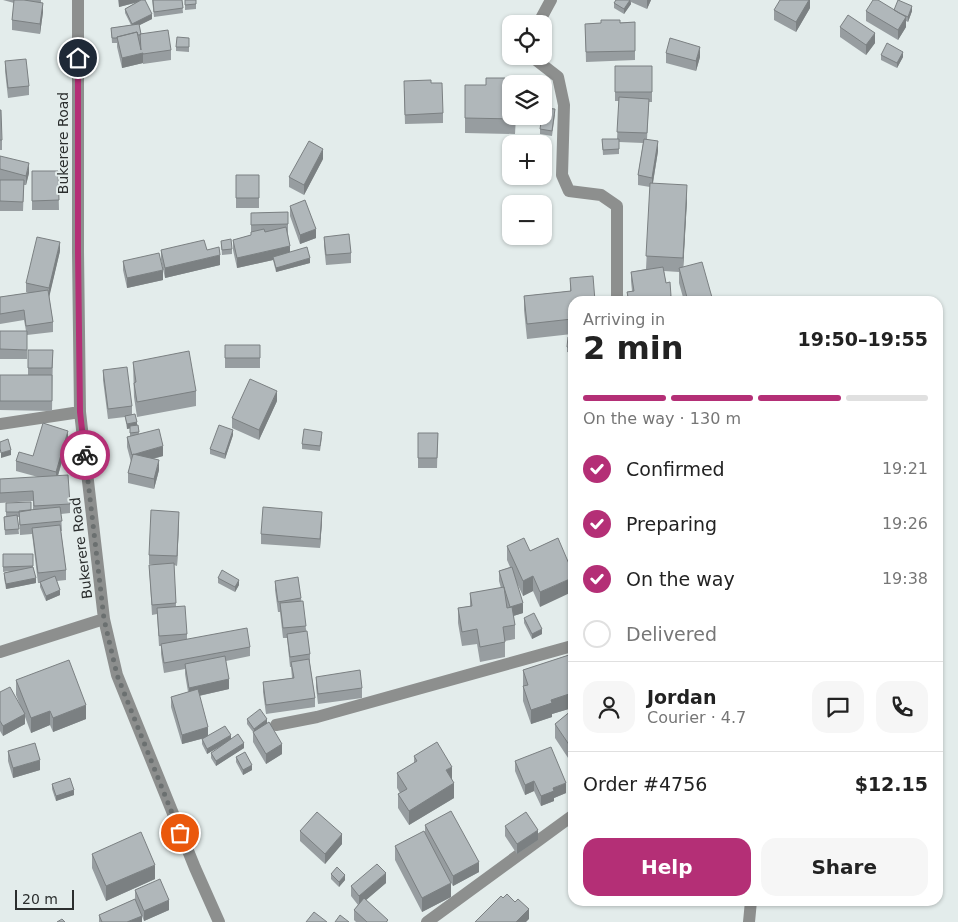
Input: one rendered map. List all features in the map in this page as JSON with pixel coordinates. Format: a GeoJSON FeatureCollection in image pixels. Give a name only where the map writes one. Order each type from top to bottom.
{"type":"FeatureCollection","features":[{"type":"Feature","properties":{"kind":"street","name":"Bukerere Road"},"geometry":{"type":"LineString","coordinates":[[78,0],[80,412],[104,619],[117,675],[195,868],[219,922]]}},
{"type":"Feature","properties":{"kind":"street"},"geometry":{"type":"LineString","coordinates":[[543,15],[551,0]]}},
{"type":"Feature","properties":{"kind":"street"},"geometry":{"type":"LineString","coordinates":[[543,65],[558,77],[564,105],[562,175],[569,192],[602,195],[616,206],[617,296]]}},
{"type":"Feature","properties":{"kind":"street"},"geometry":{"type":"LineString","coordinates":[[0,424],[80,412]]}},
{"type":"Feature","properties":{"kind":"street"},"geometry":{"type":"LineString","coordinates":[[0,652],[104,619]]}},
{"type":"Feature","properties":{"kind":"street"},"geometry":{"type":"LineString","coordinates":[[276,725],[317,717],[568,647]]}},
{"type":"Feature","properties":{"kind":"street"},"geometry":{"type":"LineString","coordinates":[[427,922],[568,819]]}},
{"type":"Feature","properties":{"kind":"street"},"geometry":{"type":"LineString","coordinates":[[749,922],[751,906]]}},
{"type":"Feature","properties":{"kind":"building"},"geometry":{"type":"Polygon","coordinates":[[[14,0],[43,3],[40,24],[12,20],[14,0]]]}},
{"type":"Feature","properties":{"kind":"building"},"geometry":{"type":"Polygon","coordinates":[[[141,0],[145,0],[152,14],[132,24],[125,9],[141,0]]]}},
{"type":"Feature","properties":{"kind":"building"},"geometry":{"type":"Polygon","coordinates":[[[153,0],[182,0],[183,8],[154,12],[153,0]]]}},
{"type":"Feature","properties":{"kind":"building"},"geometry":{"type":"Polygon","coordinates":[[[185,0],[196,0],[196,4],[185,5],[185,0]]]}},
{"type":"Feature","properties":{"kind":"building"},"geometry":{"type":"Polygon","coordinates":[[[616,0],[630,0],[624,9],[614,3],[616,0]]]}},
{"type":"Feature","properties":{"kind":"building"},"geometry":{"type":"Polygon","coordinates":[[[780,0],[809,0],[796,22],[774,10],[780,0]]]}},
{"type":"Feature","properties":{"kind":"building"},"geometry":{"type":"Polygon","coordinates":[[[873,0],[878,0],[906,17],[898,30],[866,11],[873,0]]]}},
{"type":"Feature","properties":{"kind":"building"},"geometry":{"type":"Polygon","coordinates":[[[898,0],[912,6],[908,17],[894,10],[898,0]]]}},
{"type":"Feature","properties":{"kind":"building"},"geometry":{"type":"Polygon","coordinates":[[[848,15],[875,33],[866,45],[840,27],[848,15]]]}},
{"type":"Feature","properties":{"kind":"building"},"geometry":{"type":"Polygon","coordinates":[[[601,20],[620,20],[620,23],[635,22],[635,51],[586,52],[585,24],[601,23],[601,20]]]}},
{"type":"Feature","properties":{"kind":"building"},"geometry":{"type":"Polygon","coordinates":[[[139,24],[140,35],[137,32],[112,38],[111,28],[139,24]]]}},
{"type":"Feature","properties":{"kind":"building"},"geometry":{"type":"Polygon","coordinates":[[[168,30],[171,50],[143,53],[122,58],[117,37],[137,32],[141,50],[140,34],[168,30]]]}},
{"type":"Feature","properties":{"kind":"building"},"geometry":{"type":"Polygon","coordinates":[[[177,37],[189,38],[189,47],[176,47],[177,37]]]}},
{"type":"Feature","properties":{"kind":"building"},"geometry":{"type":"Polygon","coordinates":[[[670,38],[700,47],[696,61],[666,53],[670,38]]]}},
{"type":"Feature","properties":{"kind":"building"},"geometry":{"type":"Polygon","coordinates":[[[887,43],[903,52],[897,63],[881,55],[887,43]]]}},
{"type":"Feature","properties":{"kind":"building"},"geometry":{"type":"Polygon","coordinates":[[[26,59],[29,86],[8,88],[5,61],[26,59]]]}},
{"type":"Feature","properties":{"kind":"building"},"geometry":{"type":"Polygon","coordinates":[[[615,66],[652,66],[652,92],[615,92],[615,66]]]}},
{"type":"Feature","properties":{"kind":"building"},"geometry":{"type":"Polygon","coordinates":[[[486,78],[502,78],[502,119],[465,118],[465,85],[486,85],[486,78]]]}},
{"type":"Feature","properties":{"kind":"building"},"geometry":{"type":"Polygon","coordinates":[[[431,80],[431,83],[442,83],[443,113],[405,115],[404,81],[431,80]]]}},
{"type":"Feature","properties":{"kind":"building"},"geometry":{"type":"Polygon","coordinates":[[[619,97],[649,99],[647,133],[617,132],[619,97]]]}},
{"type":"Feature","properties":{"kind":"building"},"geometry":{"type":"Polygon","coordinates":[[[552,109],[555,109],[552,131],[540,129],[541,125],[552,125],[552,109]]]}},
{"type":"Feature","properties":{"kind":"building"},"geometry":{"type":"Polygon","coordinates":[[[1,110],[2,140],[0,140],[1,110]]]}},
{"type":"Feature","properties":{"kind":"building"},"geometry":{"type":"Polygon","coordinates":[[[602,139],[619,139],[619,149],[603,150],[602,139]]]}},
{"type":"Feature","properties":{"kind":"building"},"geometry":{"type":"Polygon","coordinates":[[[644,139],[658,141],[652,178],[638,175],[644,139]]]}},
{"type":"Feature","properties":{"kind":"building"},"geometry":{"type":"Polygon","coordinates":[[[309,141],[323,149],[304,185],[289,177],[309,141]]]}},
{"type":"Feature","properties":{"kind":"building"},"geometry":{"type":"Polygon","coordinates":[[[0,156],[29,163],[26,176],[0,169],[0,156]]]}},
{"type":"Feature","properties":{"kind":"building"},"geometry":{"type":"Polygon","coordinates":[[[32,171],[58,171],[59,200],[32,201],[32,171]]]}},
{"type":"Feature","properties":{"kind":"building"},"geometry":{"type":"Polygon","coordinates":[[[236,175],[259,175],[259,198],[236,198],[236,175]]]}},
{"type":"Feature","properties":{"kind":"building"},"geometry":{"type":"Polygon","coordinates":[[[0,180],[24,180],[23,202],[0,201],[0,180]]]}},
{"type":"Feature","properties":{"kind":"building"},"geometry":{"type":"Polygon","coordinates":[[[650,183],[687,185],[683,258],[646,256],[650,183]]]}},
{"type":"Feature","properties":{"kind":"building"},"geometry":{"type":"Polygon","coordinates":[[[305,200],[316,229],[300,235],[290,206],[305,200]]]}},
{"type":"Feature","properties":{"kind":"building"},"geometry":{"type":"Polygon","coordinates":[[[288,212],[288,224],[251,225],[251,213],[288,212]]]}},
{"type":"Feature","properties":{"kind":"building"},"geometry":{"type":"Polygon","coordinates":[[[286,227],[290,246],[237,258],[233,240],[251,235],[251,232],[264,229],[265,232],[286,227]]]}},
{"type":"Feature","properties":{"kind":"building"},"geometry":{"type":"Polygon","coordinates":[[[349,234],[351,253],[326,255],[324,237],[349,234]]]}},
{"type":"Feature","properties":{"kind":"building"},"geometry":{"type":"Polygon","coordinates":[[[37,237],[60,242],[49,288],[26,283],[37,237]]]}},
{"type":"Feature","properties":{"kind":"building"},"geometry":{"type":"Polygon","coordinates":[[[231,239],[232,249],[222,250],[221,241],[231,239]]]}},
{"type":"Feature","properties":{"kind":"building"},"geometry":{"type":"Polygon","coordinates":[[[204,240],[207,250],[219,247],[220,255],[165,268],[161,250],[204,240]]]}},
{"type":"Feature","properties":{"kind":"building"},"geometry":{"type":"Polygon","coordinates":[[[307,247],[310,258],[276,268],[273,257],[307,247]]]}},
{"type":"Feature","properties":{"kind":"building"},"geometry":{"type":"Polygon","coordinates":[[[159,253],[163,270],[127,278],[123,261],[159,253]]]}},
{"type":"Feature","properties":{"kind":"building"},"geometry":{"type":"Polygon","coordinates":[[[702,262],[712,296],[687,296],[679,268],[702,262]]]}},
{"type":"Feature","properties":{"kind":"building"},"geometry":{"type":"Polygon","coordinates":[[[663,267],[666,283],[670,282],[671,296],[628,296],[627,292],[634,291],[631,272],[663,267]]]}},
{"type":"Feature","properties":{"kind":"building"},"geometry":{"type":"Polygon","coordinates":[[[593,276],[595,296],[568,296],[568,319],[527,324],[524,296],[571,291],[570,278],[593,276]]]}},
{"type":"Feature","properties":{"kind":"building"},"geometry":{"type":"Polygon","coordinates":[[[48,290],[53,322],[26,326],[24,310],[0,314],[0,297],[48,290]]]}},
{"type":"Feature","properties":{"kind":"building"},"geometry":{"type":"Polygon","coordinates":[[[0,331],[27,331],[27,350],[0,349],[0,331]]]}},
{"type":"Feature","properties":{"kind":"building"},"geometry":{"type":"Polygon","coordinates":[[[225,345],[260,345],[260,358],[225,358],[225,345]]]}},
{"type":"Feature","properties":{"kind":"building"},"geometry":{"type":"Polygon","coordinates":[[[28,350],[53,350],[52,368],[28,368],[28,350]]]}},
{"type":"Feature","properties":{"kind":"building"},"geometry":{"type":"Polygon","coordinates":[[[189,351],[196,391],[137,402],[133,362],[189,351]]]}},
{"type":"Feature","properties":{"kind":"building"},"geometry":{"type":"Polygon","coordinates":[[[127,367],[132,406],[108,409],[103,370],[127,367]]]}},
{"type":"Feature","properties":{"kind":"building"},"geometry":{"type":"Polygon","coordinates":[[[0,375],[52,375],[52,401],[0,401],[0,375]]]}},
{"type":"Feature","properties":{"kind":"building"},"geometry":{"type":"Polygon","coordinates":[[[250,379],[277,391],[259,430],[232,418],[250,379]]]}},
{"type":"Feature","properties":{"kind":"building"},"geometry":{"type":"Polygon","coordinates":[[[135,414],[137,422],[127,424],[125,416],[135,414]]]}},
{"type":"Feature","properties":{"kind":"building"},"geometry":{"type":"Polygon","coordinates":[[[43,423],[68,431],[56,472],[16,461],[19,452],[33,456],[43,423]]]}},
{"type":"Feature","properties":{"kind":"building"},"geometry":{"type":"Polygon","coordinates":[[[138,425],[139,432],[130,433],[130,426],[138,425]]]}},
{"type":"Feature","properties":{"kind":"building"},"geometry":{"type":"Polygon","coordinates":[[[219,425],[233,430],[225,454],[210,449],[219,425]]]}},
{"type":"Feature","properties":{"kind":"building"},"geometry":{"type":"Polygon","coordinates":[[[159,429],[163,446],[132,455],[127,437],[159,429]]]}},
{"type":"Feature","properties":{"kind":"building"},"geometry":{"type":"Polygon","coordinates":[[[304,429],[322,432],[320,446],[302,444],[304,429]]]}},
{"type":"Feature","properties":{"kind":"building"},"geometry":{"type":"Polygon","coordinates":[[[418,433],[438,433],[437,458],[418,458],[418,433]]]}},
{"type":"Feature","properties":{"kind":"building"},"geometry":{"type":"Polygon","coordinates":[[[8,439],[11,450],[1,453],[0,442],[8,439]]]}},
{"type":"Feature","properties":{"kind":"building"},"geometry":{"type":"Polygon","coordinates":[[[133,454],[159,460],[154,479],[128,473],[133,454]]]}},
{"type":"Feature","properties":{"kind":"building"},"geometry":{"type":"Polygon","coordinates":[[[68,475],[70,504],[34,506],[33,491],[0,493],[0,479],[68,475]]]}},
{"type":"Feature","properties":{"kind":"building"},"geometry":{"type":"Polygon","coordinates":[[[31,502],[31,510],[6,512],[6,503],[31,502]]]}},
{"type":"Feature","properties":{"kind":"building"},"geometry":{"type":"Polygon","coordinates":[[[60,507],[62,521],[20,525],[19,511],[60,507]]]}},
{"type":"Feature","properties":{"kind":"building"},"geometry":{"type":"Polygon","coordinates":[[[263,507],[322,512],[320,539],[261,534],[263,507]]]}},
{"type":"Feature","properties":{"kind":"building"},"geometry":{"type":"Polygon","coordinates":[[[151,510],[179,512],[177,556],[149,555],[151,510]]]}},
{"type":"Feature","properties":{"kind":"building"},"geometry":{"type":"Polygon","coordinates":[[[17,515],[19,529],[5,530],[4,517],[17,515]]]}},
{"type":"Feature","properties":{"kind":"building"},"geometry":{"type":"Polygon","coordinates":[[[60,525],[66,570],[38,573],[32,528],[60,525]]]}},
{"type":"Feature","properties":{"kind":"building"},"geometry":{"type":"Polygon","coordinates":[[[524,538],[530,551],[558,538],[568,562],[568,580],[540,592],[533,576],[523,581],[507,546],[524,538]]]}},
{"type":"Feature","properties":{"kind":"building"},"geometry":{"type":"Polygon","coordinates":[[[3,554],[33,554],[33,566],[3,567],[3,554]]]}},
{"type":"Feature","properties":{"kind":"building"},"geometry":{"type":"Polygon","coordinates":[[[174,563],[176,603],[152,605],[149,565],[174,563]]]}},
{"type":"Feature","properties":{"kind":"building"},"geometry":{"type":"Polygon","coordinates":[[[33,567],[36,578],[6,584],[4,573],[33,567]]]}},
{"type":"Feature","properties":{"kind":"building"},"geometry":{"type":"Polygon","coordinates":[[[512,567],[523,603],[510,607],[499,571],[512,567]]]}},
{"type":"Feature","properties":{"kind":"building"},"geometry":{"type":"Polygon","coordinates":[[[222,570],[239,580],[235,587],[218,578],[222,570]]]}},
{"type":"Feature","properties":{"kind":"building"},"geometry":{"type":"Polygon","coordinates":[[[55,576],[60,590],[46,596],[40,582],[55,576]]]}},
{"type":"Feature","properties":{"kind":"building"},"geometry":{"type":"Polygon","coordinates":[[[298,577],[301,598],[278,602],[275,581],[298,577]]]}},
{"type":"Feature","properties":{"kind":"building"},"geometry":{"type":"Polygon","coordinates":[[[504,587],[507,608],[512,607],[515,625],[503,627],[505,642],[480,647],[477,629],[462,632],[458,608],[472,606],[470,593],[504,587]]]}},
{"type":"Feature","properties":{"kind":"building"},"geometry":{"type":"Polygon","coordinates":[[[303,601],[306,626],[283,628],[280,603],[303,601]]]}},
{"type":"Feature","properties":{"kind":"building"},"geometry":{"type":"Polygon","coordinates":[[[185,606],[187,634],[159,636],[157,608],[185,606]]]}},
{"type":"Feature","properties":{"kind":"building"},"geometry":{"type":"Polygon","coordinates":[[[534,613],[542,629],[532,634],[524,618],[534,613]]]}},
{"type":"Feature","properties":{"kind":"building"},"geometry":{"type":"Polygon","coordinates":[[[247,628],[250,647],[164,663],[161,644],[247,628]]]}},
{"type":"Feature","properties":{"kind":"building"},"geometry":{"type":"Polygon","coordinates":[[[307,631],[310,654],[290,657],[287,634],[307,631]]]}},
{"type":"Feature","properties":{"kind":"building"},"geometry":{"type":"Polygon","coordinates":[[[568,655],[568,694],[551,700],[552,703],[531,710],[523,686],[528,685],[523,670],[568,655]]]}},
{"type":"Feature","properties":{"kind":"building"},"geometry":{"type":"Polygon","coordinates":[[[225,656],[229,679],[189,688],[185,664],[225,656]]]}},
{"type":"Feature","properties":{"kind":"building"},"geometry":{"type":"Polygon","coordinates":[[[309,659],[315,698],[266,705],[263,682],[294,678],[291,662],[309,659]]]}},
{"type":"Feature","properties":{"kind":"building"},"geometry":{"type":"Polygon","coordinates":[[[69,660],[86,705],[53,718],[50,711],[31,718],[16,680],[69,660]]]}},
{"type":"Feature","properties":{"kind":"building"},"geometry":{"type":"Polygon","coordinates":[[[360,670],[362,688],[318,694],[316,677],[360,670]]]}},
{"type":"Feature","properties":{"kind":"building"},"geometry":{"type":"Polygon","coordinates":[[[10,687],[25,714],[3,726],[0,721],[0,692],[10,687]]]}},
{"type":"Feature","properties":{"kind":"building"},"geometry":{"type":"Polygon","coordinates":[[[198,689],[208,727],[182,735],[171,697],[198,689]]]}},
{"type":"Feature","properties":{"kind":"building"},"geometry":{"type":"Polygon","coordinates":[[[260,709],[267,719],[254,729],[247,719],[260,709]]]}},
{"type":"Feature","properties":{"kind":"building"},"geometry":{"type":"Polygon","coordinates":[[[568,713],[568,743],[555,724],[568,713]]]}},
{"type":"Feature","properties":{"kind":"building"},"geometry":{"type":"Polygon","coordinates":[[[269,722],[282,744],[266,754],[253,732],[269,722]]]}},
{"type":"Feature","properties":{"kind":"building"},"geometry":{"type":"Polygon","coordinates":[[[225,726],[231,735],[207,749],[202,739],[225,726]]]}},
{"type":"Feature","properties":{"kind":"building"},"geometry":{"type":"Polygon","coordinates":[[[238,734],[244,743],[216,761],[211,753],[238,734]]]}},
{"type":"Feature","properties":{"kind":"building"},"geometry":{"type":"Polygon","coordinates":[[[437,742],[452,767],[446,770],[454,783],[409,811],[398,794],[407,789],[397,773],[417,761],[414,756],[437,742]]]}},
{"type":"Feature","properties":{"kind":"building"},"geometry":{"type":"Polygon","coordinates":[[[35,743],[40,760],[13,768],[8,751],[35,743]]]}},
{"type":"Feature","properties":{"kind":"building"},"geometry":{"type":"Polygon","coordinates":[[[551,747],[566,783],[553,788],[554,791],[541,796],[534,781],[525,785],[515,761],[551,747]]]}},
{"type":"Feature","properties":{"kind":"building"},"geometry":{"type":"Polygon","coordinates":[[[245,752],[252,765],[243,770],[236,757],[245,752]]]}},
{"type":"Feature","properties":{"kind":"building"},"geometry":{"type":"Polygon","coordinates":[[[70,778],[74,790],[56,796],[52,784],[70,778]]]}},
{"type":"Feature","properties":{"kind":"building"},"geometry":{"type":"Polygon","coordinates":[[[451,811],[479,862],[453,876],[425,825],[451,811]]]}},
{"type":"Feature","properties":{"kind":"building"},"geometry":{"type":"Polygon","coordinates":[[[317,812],[342,834],[325,854],[300,831],[317,812]]]}},
{"type":"Feature","properties":{"kind":"building"},"geometry":{"type":"Polygon","coordinates":[[[526,812],[538,830],[517,844],[505,826],[526,812]]]}},
{"type":"Feature","properties":{"kind":"building"},"geometry":{"type":"Polygon","coordinates":[[[424,831],[451,883],[422,898],[395,846],[424,831]]]}},
{"type":"Feature","properties":{"kind":"building"},"geometry":{"type":"Polygon","coordinates":[[[141,832],[155,865],[106,886],[92,854],[141,832]]]}},
{"type":"Feature","properties":{"kind":"building"},"geometry":{"type":"Polygon","coordinates":[[[377,864],[386,873],[359,896],[351,886],[377,864]]]}},
{"type":"Feature","properties":{"kind":"building"},"geometry":{"type":"Polygon","coordinates":[[[337,867],[345,875],[339,882],[331,874],[337,867]]]}},
{"type":"Feature","properties":{"kind":"building"},"geometry":{"type":"Polygon","coordinates":[[[160,879],[169,900],[144,911],[135,890],[160,879]]]}},
{"type":"Feature","properties":{"kind":"building"},"geometry":{"type":"Polygon","coordinates":[[[507,894],[515,902],[518,899],[529,909],[516,922],[475,922],[501,896],[503,898],[507,894]]]}},
{"type":"Feature","properties":{"kind":"building"},"geometry":{"type":"Polygon","coordinates":[[[364,898],[388,920],[386,922],[367,922],[354,910],[364,898]]]}},
{"type":"Feature","properties":{"kind":"building"},"geometry":{"type":"Polygon","coordinates":[[[135,899],[142,916],[127,922],[102,922],[99,915],[135,899]]]}},
{"type":"Feature","properties":{"kind":"building"},"geometry":{"type":"Polygon","coordinates":[[[314,912],[327,922],[306,922],[314,912]]]}},
{"type":"Feature","properties":{"kind":"building"},"geometry":{"type":"Polygon","coordinates":[[[340,915],[349,922],[335,922],[340,915]]]}},
{"type":"Feature","properties":{"kind":"way so far"},"geometry":{"type":"LineString","coordinates":[[85,455],[104,619],[117,675],[180,833]]}},
{"type":"Feature","properties":{"kind":"route"},"geometry":{"type":"LineString","coordinates":[[78,58],[80,412],[85,455]]}}]}
